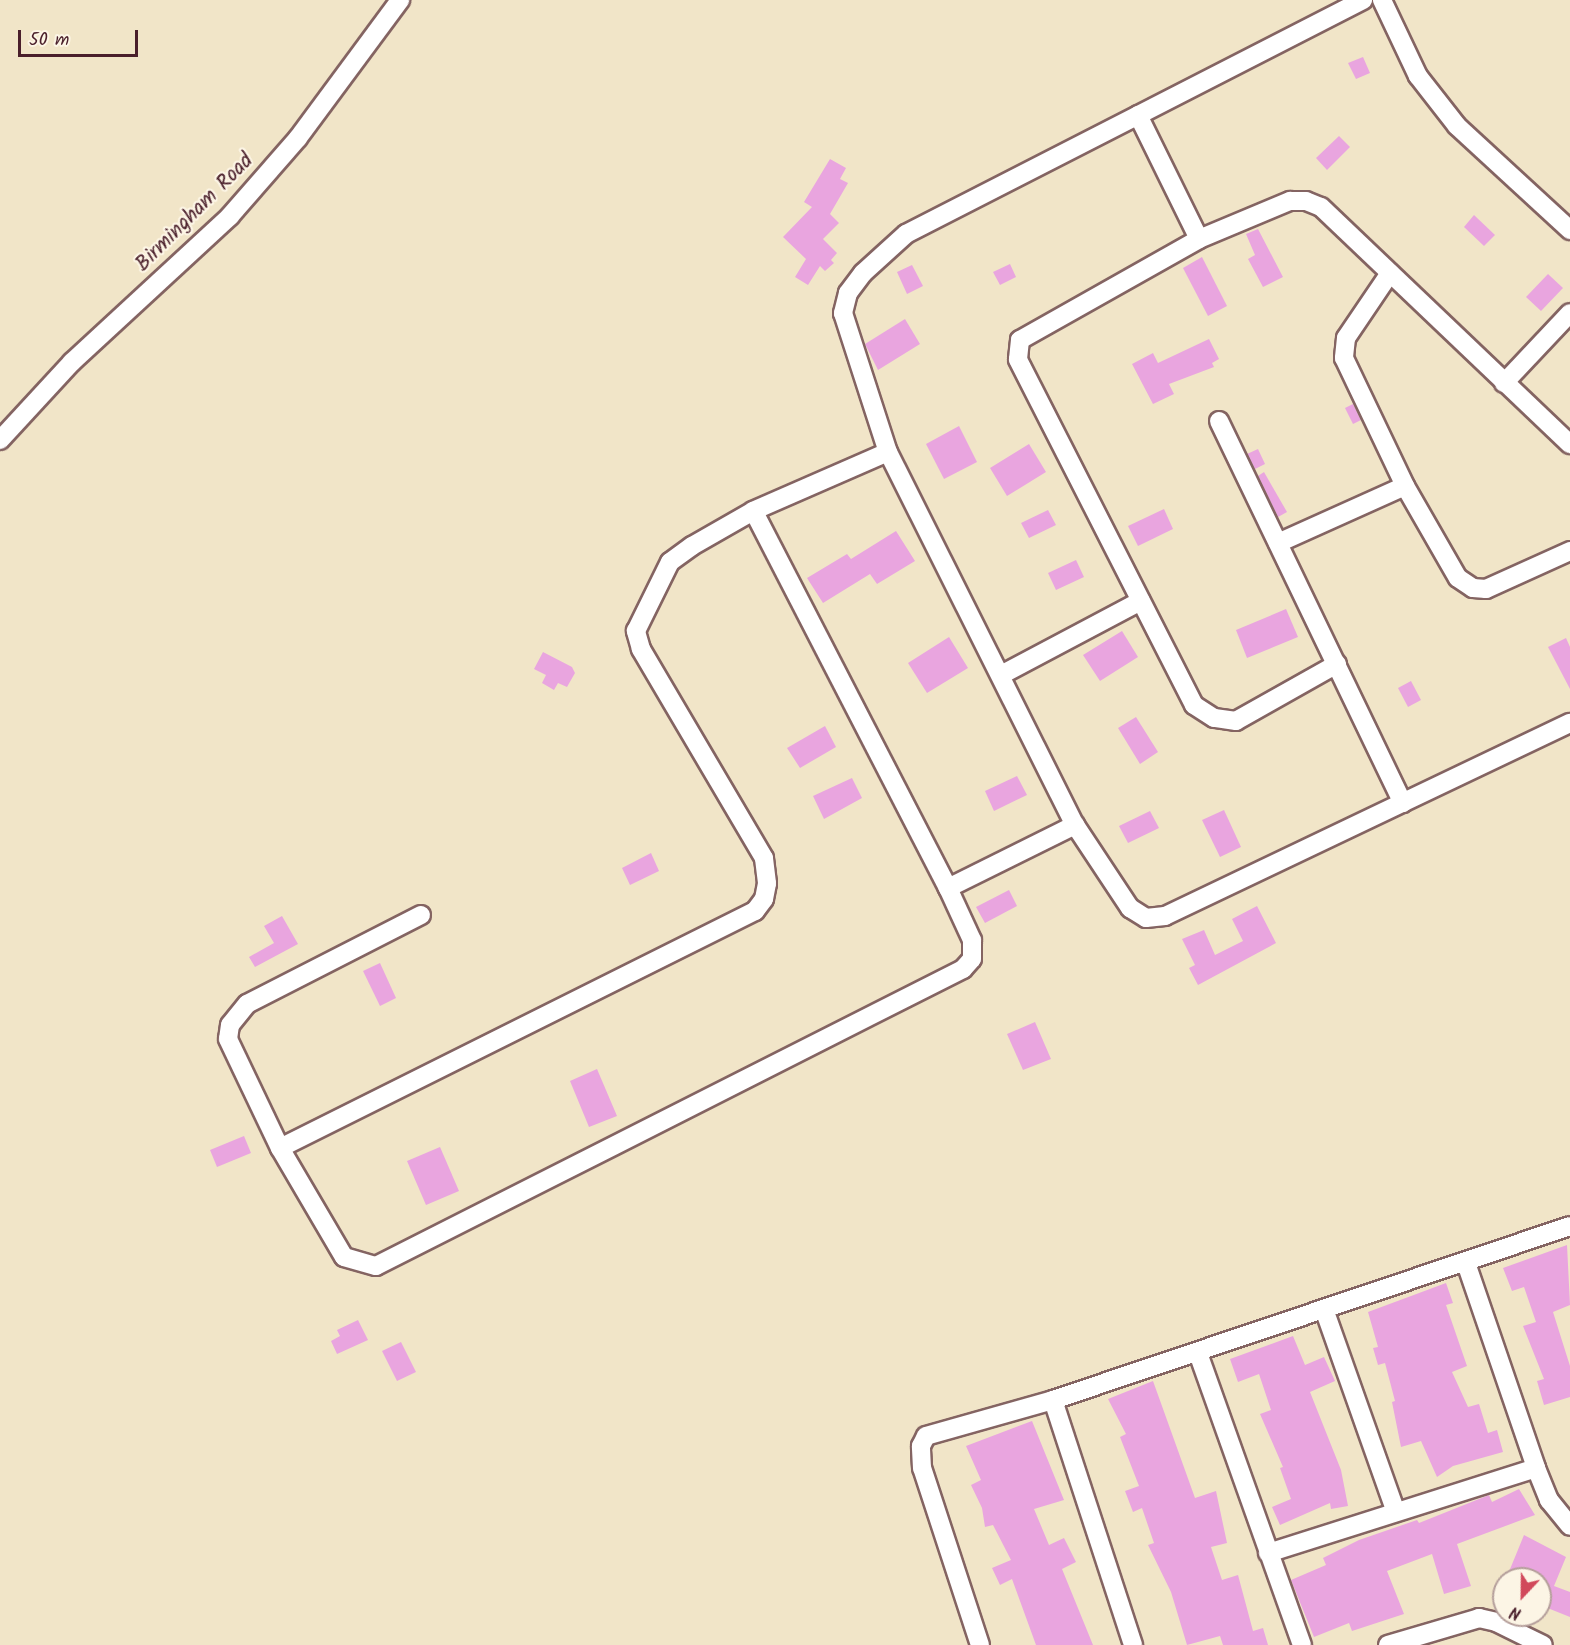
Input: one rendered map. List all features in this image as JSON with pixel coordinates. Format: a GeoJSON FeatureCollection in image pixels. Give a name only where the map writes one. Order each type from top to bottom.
{"type":"FeatureCollection","features":[{"type":"Feature","properties":{"kind":"street","name":"Birmingham Road"},"geometry":{"type":"LineString","coordinates":[[0,440],[72,362],[230,216],[298,138],[400,0]]}},
{"type":"Feature","properties":{"kind":"street"},"geometry":{"type":"LineString","coordinates":[[1363,0],[906,234],[863,273],[848,293],[843,313],[888,452],[1075,825],[1130,908],[1146,918],[1165,916],[1570,723]]}},
{"type":"Feature","properties":{"kind":"street"},"geometry":{"type":"LineString","coordinates":[[1382,0],[1418,76],[1458,126],[1570,230]]}},
{"type":"Feature","properties":{"kind":"street"},"geometry":{"type":"LineString","coordinates":[[1138,115],[1199,239]]}},
{"type":"Feature","properties":{"kind":"street"},"geometry":{"type":"LineString","coordinates":[[1337,664],[1236,721],[1215,718],[1194,705],[1140,601],[1017,350],[1020,340],[1199,239],[1290,201],[1306,201],[1321,207],[1570,444]]}},
{"type":"Feature","properties":{"kind":"street"},"geometry":{"type":"LineString","coordinates":[[1390,273],[1346,338],[1344,358],[1405,486],[1458,578],[1473,588],[1486,589],[1570,551]]}},
{"type":"Feature","properties":{"kind":"street"},"geometry":{"type":"LineString","coordinates":[[1504,383],[1570,313]]}},
{"type":"Feature","properties":{"kind":"street"},"geometry":{"type":"LineString","coordinates":[[1219,421],[1403,803]]}},
{"type":"Feature","properties":{"kind":"street"},"geometry":{"type":"LineString","coordinates":[[280,1148],[756,911],[764,898],[767,884],[764,858],[641,649],[636,631],[670,562],[753,511],[888,452]]}},
{"type":"Feature","properties":{"kind":"street"},"geometry":{"type":"LineString","coordinates":[[1278,543],[1405,486]]}},
{"type":"Feature","properties":{"kind":"street"},"geometry":{"type":"LineString","coordinates":[[421,915],[237,1012],[228,1039],[280,1148],[344,1257],[376,1266],[963,969],[972,959],[972,940],[948,888],[753,511]]}},
{"type":"Feature","properties":{"kind":"street"},"geometry":{"type":"LineString","coordinates":[[1001,675],[1140,601]]}},
{"type":"Feature","properties":{"kind":"street"},"geometry":{"type":"LineString","coordinates":[[948,888],[1075,825]]}},
{"type":"Feature","properties":{"kind":"street"},"geometry":{"type":"LineString","coordinates":[[980,1645],[922,1468],[921,1446],[926,1436],[934,1431],[1053,1400],[1198,1353],[1570,1226]]}},
{"type":"Feature","properties":{"kind":"street"},"geometry":{"type":"LineString","coordinates":[[1466,1263],[1536,1468],[1549,1500],[1570,1526]]}},
{"type":"Feature","properties":{"kind":"street"},"geometry":{"type":"LineString","coordinates":[[1324,1309],[1396,1512]]}},
{"type":"Feature","properties":{"kind":"street"},"geometry":{"type":"LineString","coordinates":[[1198,1353],[1302,1645]]}},
{"type":"Feature","properties":{"kind":"street"},"geometry":{"type":"LineString","coordinates":[[1053,1400],[1133,1645]]}},
{"type":"Feature","properties":{"kind":"street"},"geometry":{"type":"LineString","coordinates":[[1268,1553],[1536,1468]]}},
{"type":"Feature","properties":{"kind":"street"},"geometry":{"type":"LineString","coordinates":[[1388,1645],[1479,1618],[1497,1622],[1543,1645]]}},
{"type":"Feature","properties":{"kind":"building"},"geometry":{"type":"Polygon","coordinates":[[[1363,57],[1370,73],[1356,79],[1348,63],[1363,57]]]}},
{"type":"Feature","properties":{"kind":"building"},"geometry":{"type":"Polygon","coordinates":[[[1339,136],[1350,147],[1327,170],[1316,158],[1339,136]]]}},
{"type":"Feature","properties":{"kind":"building"},"geometry":{"type":"Polygon","coordinates":[[[830,159],[846,168],[840,179],[848,183],[830,214],[839,223],[823,239],[837,253],[831,260],[834,263],[825,271],[820,266],[808,285],[795,277],[806,259],[783,237],[812,207],[804,202],[830,159]]]}},
{"type":"Feature","properties":{"kind":"building"},"geometry":{"type":"Polygon","coordinates":[[[1474,215],[1495,235],[1484,246],[1464,227],[1474,215]]]}},
{"type":"Feature","properties":{"kind":"building"},"geometry":{"type":"Polygon","coordinates":[[[1258,229],[1283,277],[1263,287],[1248,259],[1255,255],[1246,234],[1258,229]]]}},
{"type":"Feature","properties":{"kind":"building"},"geometry":{"type":"Polygon","coordinates":[[[1202,257],[1227,306],[1208,316],[1183,268],[1202,257]]]}},
{"type":"Feature","properties":{"kind":"building"},"geometry":{"type":"Polygon","coordinates":[[[1010,264],[1016,277],[1000,285],[993,272],[1010,264]]]}},
{"type":"Feature","properties":{"kind":"building"},"geometry":{"type":"Polygon","coordinates":[[[912,265],[923,286],[907,294],[897,272],[912,265]]]}},
{"type":"Feature","properties":{"kind":"building"},"geometry":{"type":"Polygon","coordinates":[[[1548,274],[1563,288],[1541,311],[1526,297],[1548,274]]]}},
{"type":"Feature","properties":{"kind":"building"},"geometry":{"type":"Polygon","coordinates":[[[905,319],[920,344],[878,370],[865,344],[905,319]]]}},
{"type":"Feature","properties":{"kind":"building"},"geometry":{"type":"Polygon","coordinates":[[[1209,339],[1219,359],[1212,363],[1214,367],[1169,384],[1174,394],[1153,404],[1132,364],[1153,353],[1158,363],[1209,339]]]}},
{"type":"Feature","properties":{"kind":"building"},"geometry":{"type":"Polygon","coordinates":[[[1353,404],[1361,420],[1353,424],[1345,408],[1353,404]]]}},
{"type":"Feature","properties":{"kind":"building"},"geometry":{"type":"Polygon","coordinates":[[[959,426],[977,462],[944,479],[926,444],[959,426]]]}},
{"type":"Feature","properties":{"kind":"building"},"geometry":{"type":"Polygon","coordinates":[[[1029,444],[1046,472],[1007,496],[990,468],[1029,444]]]}},
{"type":"Feature","properties":{"kind":"building"},"geometry":{"type":"Polygon","coordinates":[[[1258,449],[1265,464],[1255,469],[1247,454],[1258,449]]]}},
{"type":"Feature","properties":{"kind":"building"},"geometry":{"type":"Polygon","coordinates":[[[1264,472],[1287,512],[1278,517],[1258,476],[1264,472]]]}},
{"type":"Feature","properties":{"kind":"building"},"geometry":{"type":"Polygon","coordinates":[[[1164,509],[1173,529],[1138,546],[1128,526],[1164,509]]]}},
{"type":"Feature","properties":{"kind":"building"},"geometry":{"type":"Polygon","coordinates":[[[1048,510],[1056,525],[1029,538],[1021,523],[1048,510]]]}},
{"type":"Feature","properties":{"kind":"building"},"geometry":{"type":"Polygon","coordinates":[[[896,531],[915,561],[877,584],[870,574],[823,603],[807,578],[847,554],[851,559],[896,531]]]}},
{"type":"Feature","properties":{"kind":"building"},"geometry":{"type":"Polygon","coordinates":[[[1076,560],[1084,577],[1056,590],[1048,573],[1076,560]]]}},
{"type":"Feature","properties":{"kind":"building"},"geometry":{"type":"Polygon","coordinates":[[[1286,609],[1298,637],[1247,658],[1236,630],[1286,609]]]}},
{"type":"Feature","properties":{"kind":"building"},"geometry":{"type":"Polygon","coordinates":[[[1122,631],[1138,657],[1100,681],[1083,655],[1122,631]]]}},
{"type":"Feature","properties":{"kind":"building"},"geometry":{"type":"Polygon","coordinates":[[[949,637],[968,668],[927,693],[908,663],[949,637]]]}},
{"type":"Feature","properties":{"kind":"building"},"geometry":{"type":"Polygon","coordinates":[[[1566,638],[1570,647],[1570,689],[1548,647],[1566,638]]]}},
{"type":"Feature","properties":{"kind":"building"},"geometry":{"type":"Polygon","coordinates":[[[543,652],[572,667],[575,673],[567,687],[558,683],[554,690],[542,683],[546,675],[534,669],[543,652]]]}},
{"type":"Feature","properties":{"kind":"building"},"geometry":{"type":"Polygon","coordinates":[[[1411,681],[1421,700],[1408,707],[1398,688],[1411,681]]]}},
{"type":"Feature","properties":{"kind":"building"},"geometry":{"type":"Polygon","coordinates":[[[1136,717],[1158,752],[1140,764],[1118,728],[1136,717]]]}},
{"type":"Feature","properties":{"kind":"building"},"geometry":{"type":"Polygon","coordinates":[[[825,726],[836,747],[800,768],[787,748],[825,726]]]}},
{"type":"Feature","properties":{"kind":"building"},"geometry":{"type":"Polygon","coordinates":[[[1017,776],[1027,795],[994,811],[985,791],[1017,776]]]}},
{"type":"Feature","properties":{"kind":"building"},"geometry":{"type":"Polygon","coordinates":[[[852,778],[862,798],[824,819],[813,796],[852,778]]]}},
{"type":"Feature","properties":{"kind":"building"},"geometry":{"type":"Polygon","coordinates":[[[1224,810],[1241,847],[1220,857],[1202,820],[1224,810]]]}},
{"type":"Feature","properties":{"kind":"building"},"geometry":{"type":"Polygon","coordinates":[[[1150,811],[1159,828],[1128,843],[1119,826],[1150,811]]]}},
{"type":"Feature","properties":{"kind":"building"},"geometry":{"type":"Polygon","coordinates":[[[651,853],[659,871],[630,885],[622,868],[651,853]]]}},
{"type":"Feature","properties":{"kind":"building"},"geometry":{"type":"Polygon","coordinates":[[[1009,890],[1017,906],[985,923],[976,907],[1009,890]]]}},
{"type":"Feature","properties":{"kind":"building"},"geometry":{"type":"Polygon","coordinates":[[[1257,906],[1276,943],[1198,985],[1189,968],[1195,965],[1182,939],[1204,930],[1215,955],[1243,941],[1232,919],[1257,906]]]}},
{"type":"Feature","properties":{"kind":"building"},"geometry":{"type":"Polygon","coordinates":[[[282,916],[298,944],[255,967],[249,957],[274,943],[264,926],[282,916]]]}},
{"type":"Feature","properties":{"kind":"building"},"geometry":{"type":"Polygon","coordinates":[[[380,963],[396,998],[380,1006],[363,971],[380,963]]]}},
{"type":"Feature","properties":{"kind":"building"},"geometry":{"type":"Polygon","coordinates":[[[1035,1022],[1051,1059],[1023,1070],[1007,1034],[1035,1022]]]}},
{"type":"Feature","properties":{"kind":"building"},"geometry":{"type":"Polygon","coordinates":[[[597,1069],[617,1116],[589,1127],[570,1081],[597,1069]]]}},
{"type":"Feature","properties":{"kind":"building"},"geometry":{"type":"Polygon","coordinates":[[[244,1136],[251,1153],[217,1167],[210,1150],[244,1136]]]}},
{"type":"Feature","properties":{"kind":"building"},"geometry":{"type":"Polygon","coordinates":[[[440,1147],[459,1191],[426,1205],[407,1161],[440,1147]]]}},
{"type":"Feature","properties":{"kind":"building"},"geometry":{"type":"Polygon","coordinates":[[[1567,1245],[1570,1305],[1553,1312],[1570,1366],[1570,1397],[1544,1405],[1537,1381],[1544,1379],[1523,1326],[1536,1322],[1524,1287],[1512,1291],[1503,1268],[1567,1245]]]}},
{"type":"Feature","properties":{"kind":"building"},"geometry":{"type":"Polygon","coordinates":[[[1446,1283],[1453,1303],[1446,1305],[1467,1366],[1452,1372],[1468,1407],[1479,1404],[1488,1433],[1497,1430],[1503,1452],[1453,1466],[1437,1477],[1421,1441],[1401,1447],[1392,1402],[1395,1401],[1385,1363],[1378,1365],[1373,1348],[1378,1347],[1368,1312],[1446,1283]]]}},
{"type":"Feature","properties":{"kind":"building"},"geometry":{"type":"Polygon","coordinates":[[[358,1320],[368,1340],[337,1354],[331,1341],[340,1336],[337,1330],[358,1320]]]}},
{"type":"Feature","properties":{"kind":"building"},"geometry":{"type":"Polygon","coordinates":[[[1293,1336],[1305,1365],[1324,1357],[1335,1381],[1310,1392],[1341,1470],[1348,1506],[1331,1509],[1330,1503],[1280,1525],[1272,1507],[1291,1499],[1280,1468],[1283,1467],[1260,1414],[1271,1410],[1259,1374],[1238,1382],[1230,1359],[1293,1336]]]}},
{"type":"Feature","properties":{"kind":"building"},"geometry":{"type":"Polygon","coordinates":[[[401,1342],[416,1372],[397,1381],[382,1351],[401,1342]]]}},
{"type":"Feature","properties":{"kind":"building"},"geometry":{"type":"Polygon","coordinates":[[[1153,1381],[1195,1498],[1216,1491],[1227,1543],[1211,1547],[1222,1580],[1238,1575],[1253,1631],[1263,1628],[1268,1645],[1223,1645],[1220,1636],[1187,1645],[1171,1592],[1148,1545],[1154,1543],[1142,1508],[1133,1512],[1125,1491],[1139,1486],[1120,1437],[1126,1434],[1108,1399],[1153,1381]]]}},
{"type":"Feature","properties":{"kind":"building"},"geometry":{"type":"Polygon","coordinates":[[[1032,1421],[1064,1500],[1034,1509],[1049,1545],[1064,1538],[1076,1562],[1062,1569],[1093,1645],[1036,1645],[1012,1579],[1000,1585],[992,1568],[1011,1560],[993,1525],[985,1527],[982,1508],[971,1485],[981,1480],[966,1446],[1032,1421]]]}},
{"type":"Feature","properties":{"kind":"building"},"geometry":{"type":"Polygon","coordinates":[[[1519,1489],[1535,1515],[1457,1544],[1471,1586],[1444,1594],[1432,1554],[1387,1571],[1404,1614],[1352,1631],[1349,1623],[1314,1637],[1291,1580],[1326,1565],[1323,1558],[1359,1540],[1417,1520],[1419,1523],[1489,1495],[1492,1502],[1519,1489]]]}},
{"type":"Feature","properties":{"kind":"building"},"geometry":{"type":"Polygon","coordinates":[[[1524,1535],[1566,1557],[1554,1586],[1570,1592],[1570,1617],[1552,1610],[1552,1567],[1511,1567],[1524,1535]]]}}]}
